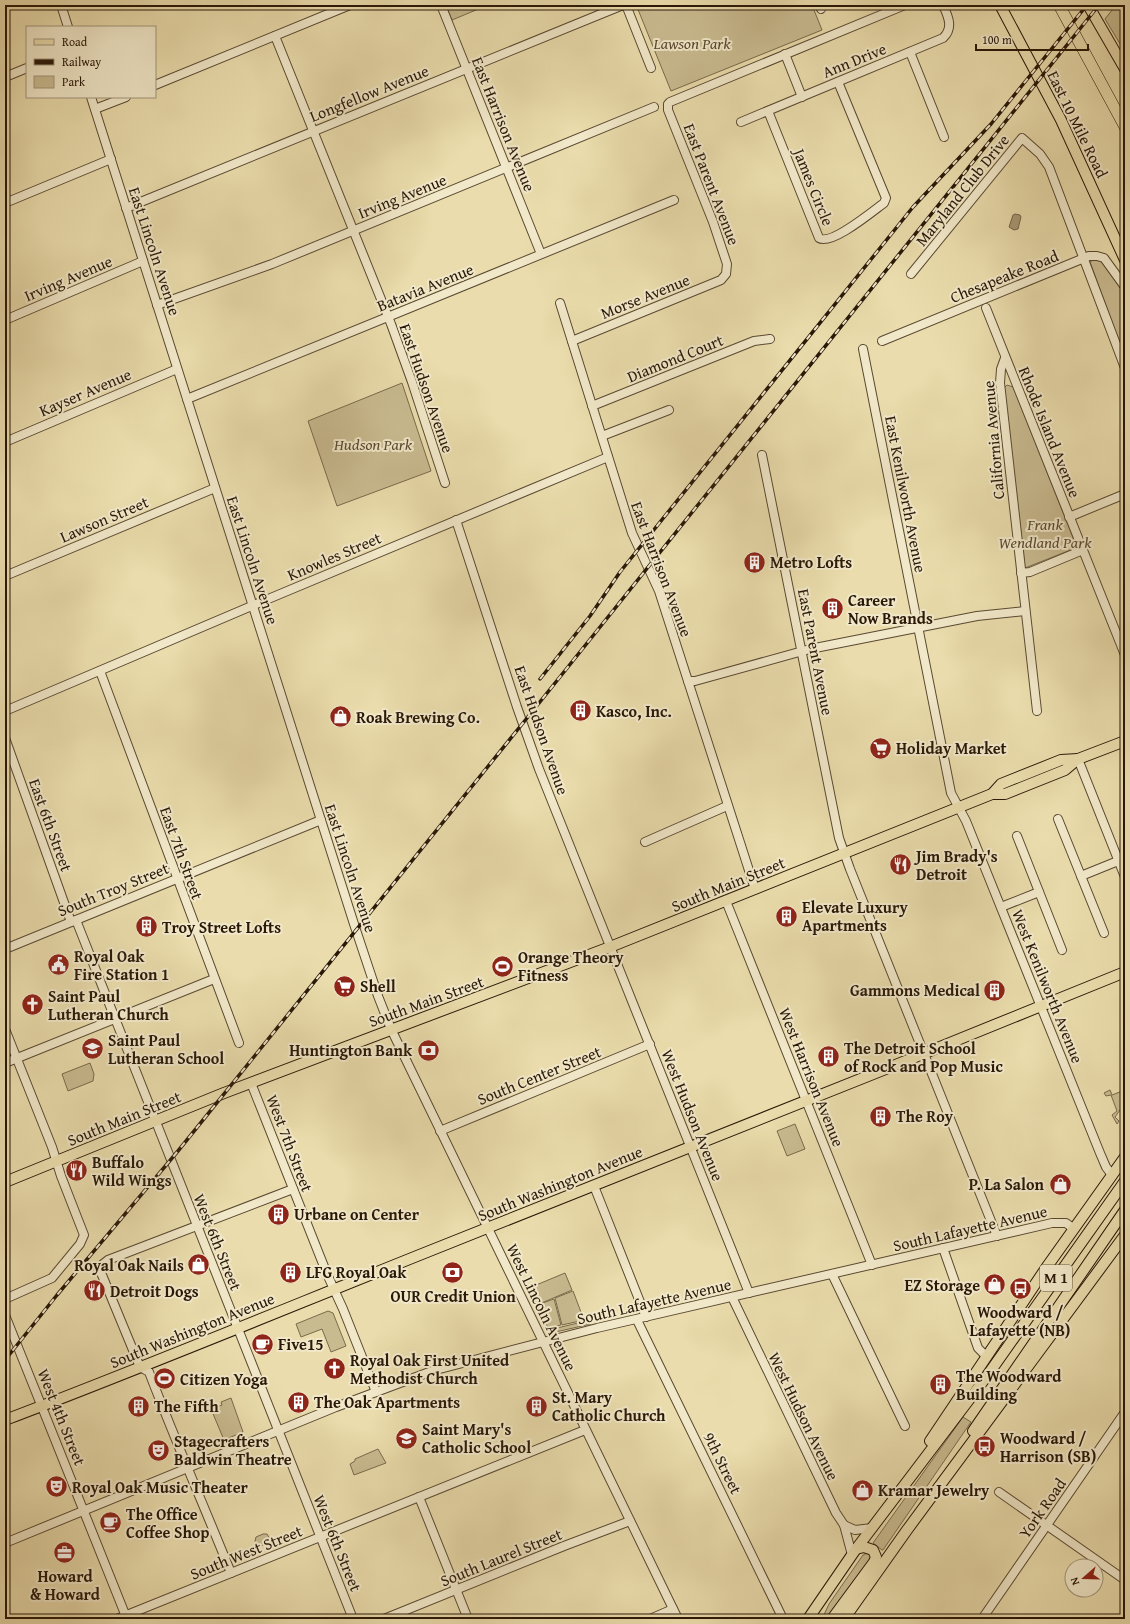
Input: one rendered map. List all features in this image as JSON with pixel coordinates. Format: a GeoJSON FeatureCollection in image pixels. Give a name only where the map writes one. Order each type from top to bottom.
{"type":"FeatureCollection","features":[{"type":"Feature","properties":{"kind":"highway"},"geometry":{"type":"LineString","coordinates":[[1059,5],[1125,127]]}},
{"type":"Feature","properties":{"kind":"main road","name":"East 10 Mile Road"},"geometry":{"type":"LineString","coordinates":[[1000,5],[1061,120],[1125,260]]}},
{"type":"Feature","properties":{"kind":"main road"},"geometry":{"type":"LineString","coordinates":[[1088,5],[1125,70]]}},
{"type":"Feature","properties":{"kind":"main road","name":"South Main Street"},"geometry":{"type":"LineString","coordinates":[[5,1182],[251,1083],[504,988],[726,901],[992,794],[1001,784],[1061,760],[1078,759],[1125,740]]}},
{"type":"Feature","properties":{"kind":"main road","name":"South Washington Avenue"},"geometry":{"type":"LineString","coordinates":[[5,1420],[238,1329],[1125,972]]}},
{"type":"Feature","properties":{"kind":"main road"},"geometry":{"type":"LineString","coordinates":[[891,1501],[1046,1268],[1125,1157]]}},
{"type":"Feature","properties":{"kind":"main road","name":"M 1"},"geometry":{"type":"LineString","coordinates":[[808,1619],[891,1501],[987,1376],[1125,1181]]}},
{"type":"Feature","properties":{"kind":"main road","name":"M 1"},"geometry":{"type":"LineString","coordinates":[[844,1619],[913,1522],[1019,1363],[1125,1210]]}},
{"type":"Feature","properties":{"kind":"main road"},"geometry":{"type":"LineString","coordinates":[[913,1522],[1125,1235]]}},
{"type":"Feature","properties":{"kind":"main road"},"geometry":{"type":"LineString","coordinates":[[832,1619],[874,1562],[876,1557],[873,1550],[869,1548],[854,1552]]}},
{"type":"Feature","properties":{"kind":"main road"},"geometry":{"type":"LineString","coordinates":[[816,1619],[823,1599]]}},
{"type":"Feature","properties":{"kind":"street"},"geometry":{"type":"LineString","coordinates":[[61,5],[68,26]]}},
{"type":"Feature","properties":{"kind":"street"},"geometry":{"type":"LineString","coordinates":[[156,85],[350,5]]}},
{"type":"Feature","properties":{"kind":"street","name":"East Harrison Avenue"},"geometry":{"type":"LineString","coordinates":[[441,5],[542,254]]}},
{"type":"Feature","properties":{"kind":"street"},"geometry":{"type":"LineString","coordinates":[[625,5],[651,68]]}},
{"type":"Feature","properties":{"kind":"street","name":"Longfellow Avenue"},"geometry":{"type":"LineString","coordinates":[[126,208],[625,5]]}},
{"type":"Feature","properties":{"kind":"street"},"geometry":{"type":"LineString","coordinates":[[802,97],[785,54],[905,5]]}},
{"type":"Feature","properties":{"kind":"street","name":"Ann Drive"},"geometry":{"type":"LineString","coordinates":[[741,122],[910,52],[946,35],[949,32],[950,23],[943,5]]}},
{"type":"Feature","properties":{"kind":"street","name":"East Hudson Avenue"},"geometry":{"type":"LineString","coordinates":[[275,36],[388,318],[412,382],[444,483]]}},
{"type":"Feature","properties":{"kind":"street"},"geometry":{"type":"LineString","coordinates":[[910,52],[944,137]]}},
{"type":"Feature","properties":{"kind":"street","name":"East Parent Avenue"},"geometry":{"type":"LineString","coordinates":[[726,274],[727,264],[713,222],[669,113],[668,104],[673,100],[785,54]]}},
{"type":"Feature","properties":{"kind":"street"},"geometry":{"type":"LineString","coordinates":[[5,77],[26,68]]}},
{"type":"Feature","properties":{"kind":"street","name":"James Circle"},"geometry":{"type":"LineString","coordinates":[[768,111],[818,236],[821,239],[825,239],[849,229],[884,203],[886,198],[838,82]]}},
{"type":"Feature","properties":{"kind":"street","name":"East Lincoln Avenue"},"geometry":{"type":"LineString","coordinates":[[91,98],[252,606],[378,996],[391,1030]]}},
{"type":"Feature","properties":{"kind":"street"},"geometry":{"type":"LineString","coordinates":[[95,109],[123,98]]}},
{"type":"Feature","properties":{"kind":"street","name":"Irving Avenue"},"geometry":{"type":"LineString","coordinates":[[157,305],[272,264],[654,108]]}},
{"type":"Feature","properties":{"kind":"street","name":"Maryland Club Drive"},"geometry":{"type":"LineString","coordinates":[[911,274],[1022,138],[1040,154],[1049,166],[1084,258]]}},
{"type":"Feature","properties":{"kind":"street"},"geometry":{"type":"LineString","coordinates":[[5,203],[111,159]]}},
{"type":"Feature","properties":{"kind":"street","name":"Batavia Avenue"},"geometry":{"type":"LineString","coordinates":[[187,399],[674,200]]}},
{"type":"Feature","properties":{"kind":"street","name":"Chesapeake Road"},"geometry":{"type":"LineString","coordinates":[[882,341],[1084,258],[1095,256],[1104,258],[1125,287]]}},
{"type":"Feature","properties":{"kind":"street"},"geometry":{"type":"LineString","coordinates":[[1084,258],[1125,368]]}},
{"type":"Feature","properties":{"kind":"street","name":"Irving Avenue"},"geometry":{"type":"LineString","coordinates":[[5,320],[143,261]]}},
{"type":"Feature","properties":{"kind":"street","name":"Morse Avenue"},"geometry":{"type":"LineString","coordinates":[[572,341],[721,280],[726,274]]}},
{"type":"Feature","properties":{"kind":"street","name":"East Harrison Avenue"},"geometry":{"type":"LineString","coordinates":[[560,303],[632,534],[656,583],[755,889]]}},
{"type":"Feature","properties":{"kind":"street","name":"Rhode Island Avenue"},"geometry":{"type":"LineString","coordinates":[[986,308],[1125,654]]}},
{"type":"Feature","properties":{"kind":"street","name":"Diamond Court"},"geometry":{"type":"LineString","coordinates":[[592,406],[754,341],[770,339]]}},
{"type":"Feature","properties":{"kind":"street","name":"East Kenilworth Avenue"},"geometry":{"type":"LineString","coordinates":[[863,349],[951,793],[959,807]]}},
{"type":"Feature","properties":{"kind":"street","name":"California Avenue"},"geometry":{"type":"LineString","coordinates":[[1005,358],[1001,369],[1000,383],[1037,711]]}},
{"type":"Feature","properties":{"kind":"street","name":"Kayser Avenue"},"geometry":{"type":"LineString","coordinates":[[5,442],[177,369]]}},
{"type":"Feature","properties":{"kind":"street"},"geometry":{"type":"LineString","coordinates":[[602,436],[669,410]]}},
{"type":"Feature","properties":{"kind":"street","name":"East Parent Avenue"},"geometry":{"type":"LineString","coordinates":[[762,455],[838,835],[997,1236]]}},
{"type":"Feature","properties":{"kind":"street","name":"Knowles Street"},"geometry":{"type":"LineString","coordinates":[[5,711],[608,457]]}},
{"type":"Feature","properties":{"kind":"street","name":"Lawson Street"},"geometry":{"type":"LineString","coordinates":[[5,576],[215,488]]}},
{"type":"Feature","properties":{"kind":"street"},"geometry":{"type":"LineString","coordinates":[[1069,517],[1125,494]]}},
{"type":"Feature","properties":{"kind":"street","name":"East Hudson Avenue"},"geometry":{"type":"LineString","coordinates":[[456,520],[526,734],[610,947]]}},
{"type":"Feature","properties":{"kind":"street"},"geometry":{"type":"LineString","coordinates":[[1021,573],[1030,572],[1083,550]]}},
{"type":"Feature","properties":{"kind":"street"},"geometry":{"type":"LineString","coordinates":[[688,681],[695,681],[802,650],[977,616],[1025,611]]}},
{"type":"Feature","properties":{"kind":"street","name":"East 7th Street"},"geometry":{"type":"LineString","coordinates":[[100,671],[176,879],[239,1043]]}},
{"type":"Feature","properties":{"kind":"street","name":"East 6th Street"},"geometry":{"type":"LineString","coordinates":[[5,738],[73,921],[115,1019],[155,1121]]}},
{"type":"Feature","properties":{"kind":"street"},"geometry":{"type":"LineString","coordinates":[[1078,759],[1125,878]]}},
{"type":"Feature","properties":{"kind":"street"},"geometry":{"type":"LineString","coordinates":[[646,842],[727,806]]}},
{"type":"Feature","properties":{"kind":"street","name":"West Kenilworth Avenue"},"geometry":{"type":"LineString","coordinates":[[959,807],[1100,1153],[1106,1167],[1112,1175]]}},
{"type":"Feature","properties":{"kind":"street"},"geometry":{"type":"LineString","coordinates":[[1058,819],[1104,933]]}},
{"type":"Feature","properties":{"kind":"street","name":"South Troy Street"},"geometry":{"type":"LineString","coordinates":[[5,948],[321,820]]}},
{"type":"Feature","properties":{"kind":"street"},"geometry":{"type":"LineString","coordinates":[[1017,836],[1062,950]]}},
{"type":"Feature","properties":{"kind":"street"},"geometry":{"type":"LineString","coordinates":[[1081,876],[1118,861]]}},
{"type":"Feature","properties":{"kind":"street"},"geometry":{"type":"LineString","coordinates":[[1001,907],[1039,892]]}},
{"type":"Feature","properties":{"kind":"street","name":"West Harrison Avenue"},"geometry":{"type":"LineString","coordinates":[[726,901],[872,1264]]}},
{"type":"Feature","properties":{"kind":"street","name":"West Hudson Avenue"},"geometry":{"type":"LineString","coordinates":[[610,947],[749,1293]]}},
{"type":"Feature","properties":{"kind":"street"},"geometry":{"type":"LineString","coordinates":[[5,1063],[214,979]]}},
{"type":"Feature","properties":{"kind":"street"},"geometry":{"type":"LineString","coordinates":[[5,1030],[84,1235],[80,1244],[52,1278],[5,1299]]}},
{"type":"Feature","properties":{"kind":"street","name":"West Lincoln Avenue"},"geometry":{"type":"LineString","coordinates":[[391,1030],[678,1619]]}},
{"type":"Feature","properties":{"kind":"street","name":"South Center Street"},"geometry":{"type":"LineString","coordinates":[[440,1131],[650,1044]]}},
{"type":"Feature","properties":{"kind":"street","name":"West 7th Street"},"geometry":{"type":"LineString","coordinates":[[251,1083],[328,1277],[335,1290],[376,1392]]}},
{"type":"Feature","properties":{"kind":"street","name":"West 6th Street"},"geometry":{"type":"LineString","coordinates":[[155,1121],[353,1619]]}},
{"type":"Feature","properties":{"kind":"street"},"geometry":{"type":"LineString","coordinates":[[594,1186],[646,1317]]}},
{"type":"Feature","properties":{"kind":"street"},"geometry":{"type":"LineString","coordinates":[[231,1574],[183,1459],[149,1372],[140,1367],[102,1274],[98,1268],[108,1260],[293,1189]]}},
{"type":"Feature","properties":{"kind":"street","name":"South Lafayette Avenue"},"geometry":{"type":"LineString","coordinates":[[5,1543],[278,1431],[432,1371],[542,1341],[1052,1223],[1066,1223],[1074,1229]]}},
{"type":"Feature","properties":{"kind":"street"},"geometry":{"type":"LineString","coordinates":[[943,1248],[977,1345],[987,1357]]}},
{"type":"Feature","properties":{"kind":"street"},"geometry":{"type":"LineString","coordinates":[[832,1274],[905,1426]]}},
{"type":"Feature","properties":{"kind":"street","name":"West Hudson Avenue"},"geometry":{"type":"LineString","coordinates":[[732,1297],[836,1513],[844,1526],[854,1552]]}},
{"type":"Feature","properties":{"kind":"street","name":"West 4th Street"},"geometry":{"type":"LineString","coordinates":[[5,1315],[126,1617]]}},
{"type":"Feature","properties":{"kind":"street","name":"9th Street"},"geometry":{"type":"LineString","coordinates":[[637,1320],[783,1619]]}},
{"type":"Feature","properties":{"kind":"street","name":"York Road"},"geometry":{"type":"LineString","coordinates":[[982,1619],[1125,1412]]}},
{"type":"Feature","properties":{"kind":"street","name":"South West Street"},"geometry":{"type":"LineString","coordinates":[[117,1619],[126,1617],[418,1497],[586,1430]]}},
{"type":"Feature","properties":{"kind":"street"},"geometry":{"type":"LineString","coordinates":[[999,1492],[1125,1580]]}},
{"type":"Feature","properties":{"kind":"street"},"geometry":{"type":"LineString","coordinates":[[418,1497],[468,1619]]}},
{"type":"Feature","properties":{"kind":"street","name":"South Laurel Street"},"geometry":{"type":"LineString","coordinates":[[384,1619],[564,1546],[630,1521]]}},
{"type":"Feature","properties":{"kind":"street"},"geometry":{"type":"LineString","coordinates":[[844,1526],[855,1530],[872,1528]]}},
{"type":"Feature","properties":{"kind":"street"},"geometry":{"type":"LineString","coordinates":[[650,1619],[673,1609]]}},
{"type":"Feature","properties":{"kind":"green space"},"geometry":{"type":"Polygon","coordinates":[[[446,5],[488,5],[452,20],[446,5]]]}},
{"type":"Feature","properties":{"kind":"green space","name":"Lawson Park"},"geometry":{"type":"Polygon","coordinates":[[[643,5],[812,5],[822,30],[671,91],[637,7],[643,5]]]}},
{"type":"Feature","properties":{"kind":"green space"},"geometry":{"type":"Polygon","coordinates":[[[1116,5],[1125,5],[1125,52],[1105,19],[1116,5]]]}},
{"type":"Feature","properties":{"kind":"green space"},"geometry":{"type":"Polygon","coordinates":[[[1095,259],[1104,264],[1125,295],[1125,358],[1090,262],[1095,259]]]}},
{"type":"Feature","properties":{"kind":"green space","name":"Hudson Park"},"geometry":{"type":"Polygon","coordinates":[[[402,383],[431,471],[337,506],[308,421],[402,383]]]}},
{"type":"Feature","properties":{"kind":"green space","name":"Frank Wendland Park"},"geometry":{"type":"Polygon","coordinates":[[[1007,385],[1013,387],[1076,545],[1073,549],[1025,568],[1004,388],[1007,385]]]}},
{"type":"Feature","properties":{"kind":"green space"},"geometry":{"type":"Polygon","coordinates":[[[90,1063],[94,1074],[93,1081],[68,1091],[62,1074],[90,1063]]]}},
{"type":"Feature","properties":{"kind":"green space"},"geometry":{"type":"Polygon","coordinates":[[[1110,1090],[1112,1095],[1125,1090],[1125,1103],[1115,1117],[1119,1121],[1117,1124],[1112,1115],[1117,1111],[1111,1095],[1106,1096],[1104,1093],[1110,1090]]]}},
{"type":"Feature","properties":{"kind":"green space"},"geometry":{"type":"Polygon","coordinates":[[[795,1124],[805,1149],[787,1156],[777,1131],[795,1124]]]}},
{"type":"Feature","properties":{"kind":"green space"},"geometry":{"type":"Polygon","coordinates":[[[565,1273],[572,1290],[537,1305],[529,1288],[565,1273]]]}},
{"type":"Feature","properties":{"kind":"green space"},"geometry":{"type":"Polygon","coordinates":[[[573,1291],[584,1320],[562,1325],[555,1298],[573,1291]]]}},
{"type":"Feature","properties":{"kind":"green space"},"geometry":{"type":"Polygon","coordinates":[[[554,1299],[561,1325],[548,1328],[537,1305],[554,1299]]]}},
{"type":"Feature","properties":{"kind":"green space"},"geometry":{"type":"Polygon","coordinates":[[[328,1311],[333,1313],[346,1346],[331,1352],[322,1329],[301,1337],[296,1324],[328,1311]]]}},
{"type":"Feature","properties":{"kind":"green space"},"geometry":{"type":"Polygon","coordinates":[[[590,1320],[591,1324],[551,1333],[549,1330],[590,1320]]]}},
{"type":"Feature","properties":{"kind":"green space"},"geometry":{"type":"Polygon","coordinates":[[[231,1398],[243,1432],[224,1440],[211,1409],[222,1405],[221,1402],[231,1398]]]}},
{"type":"Feature","properties":{"kind":"green space"},"geometry":{"type":"Polygon","coordinates":[[[963,1417],[971,1422],[882,1550],[873,1543],[963,1417]]]}},
{"type":"Feature","properties":{"kind":"green space"},"geometry":{"type":"Polygon","coordinates":[[[378,1449],[386,1463],[354,1475],[350,1464],[355,1461],[355,1459],[378,1449]]]}},
{"type":"Feature","properties":{"kind":"green space"},"geometry":{"type":"Polygon","coordinates":[[[267,1534],[272,1542],[257,1547],[255,1541],[256,1537],[267,1534]]]}},
{"type":"Feature","properties":{"kind":"green space"},"geometry":{"type":"Polygon","coordinates":[[[867,1553],[872,1558],[830,1619],[822,1619],[829,1604],[863,1555],[867,1553]]]}},
{"type":"Feature","properties":{"kind":"shaded area"},"geometry":{"type":"Polygon","coordinates":[[[1013,215],[1020,215],[1021,217],[1018,229],[1014,230],[1009,227],[1013,215]]]}},
{"type":"Feature","properties":{"kind":"railway"},"geometry":{"type":"LineString","coordinates":[[540,679],[590,616],[620,572],[913,207],[991,124],[1087,5]]}},
{"type":"Feature","properties":{"kind":"railway"},"geometry":{"type":"LineString","coordinates":[[5,1360],[57,1295],[178,1151],[1099,5]]}},
{"type":"Feature","properties":{"kind":"place","name":"Metro Lofts"},"geometry":{"type":"Point","coordinates":[754,562]}},
{"type":"Feature","properties":{"kind":"place","name":"Career Now Brands"},"geometry":{"type":"Point","coordinates":[833,609]}},
{"type":"Feature","properties":{"kind":"place","name":"Kasco, Inc."},"geometry":{"type":"Point","coordinates":[580,711]}},
{"type":"Feature","properties":{"kind":"place","name":"Roak Brewing Co."},"geometry":{"type":"Point","coordinates":[340,717]}},
{"type":"Feature","properties":{"kind":"place","name":"Holiday Market"},"geometry":{"type":"Point","coordinates":[881,748]}},
{"type":"Feature","properties":{"kind":"place","name":"Jim Brady's Detroit"},"geometry":{"type":"Point","coordinates":[901,865]}},
{"type":"Feature","properties":{"kind":"place","name":"Elevate Luxury Apartments"},"geometry":{"type":"Point","coordinates":[786,916]}},
{"type":"Feature","properties":{"kind":"place","name":"Troy Street Lofts"},"geometry":{"type":"Point","coordinates":[147,927]}},
{"type":"Feature","properties":{"kind":"place","name":"Royal Oak Fire Station 1"},"geometry":{"type":"Point","coordinates":[58,965]}},
{"type":"Feature","properties":{"kind":"place","name":"Orange Theory Fitness"},"geometry":{"type":"Point","coordinates":[503,966]}},
{"type":"Feature","properties":{"kind":"place","name":"Shell"},"geometry":{"type":"Point","coordinates":[344,986]}},
{"type":"Feature","properties":{"kind":"place","name":"Gammons Medical"},"geometry":{"type":"Point","coordinates":[995,990]}},
{"type":"Feature","properties":{"kind":"place","name":"Saint Paul Lutheran Church"},"geometry":{"type":"Point","coordinates":[32,1005]}},
{"type":"Feature","properties":{"kind":"place","name":"Saint Paul Lutheran School"},"geometry":{"type":"Point","coordinates":[93,1049]}},
{"type":"Feature","properties":{"kind":"place","name":"Huntington Bank"},"geometry":{"type":"Point","coordinates":[428,1050]}},
{"type":"Feature","properties":{"kind":"place","name":"The Detroit School of Rock and Pop Music"},"geometry":{"type":"Point","coordinates":[828,1057]}},
{"type":"Feature","properties":{"kind":"place","name":"The Roy"},"geometry":{"type":"Point","coordinates":[881,1116]}},
{"type":"Feature","properties":{"kind":"place","name":"Buffalo Wild Wings"},"geometry":{"type":"Point","coordinates":[76,1171]}},
{"type":"Feature","properties":{"kind":"place","name":"P. La Salon"},"geometry":{"type":"Point","coordinates":[1060,1184]}},
{"type":"Feature","properties":{"kind":"place","name":"Urbane on Center"},"geometry":{"type":"Point","coordinates":[279,1214]}},
{"type":"Feature","properties":{"kind":"place","name":"Royal Oak Nails"},"geometry":{"type":"Point","coordinates":[199,1265]}},
{"type":"Feature","properties":{"kind":"place","name":"LFG Royal Oak"},"geometry":{"type":"Point","coordinates":[290,1272]}},
{"type":"Feature","properties":{"kind":"place","name":"OUR Credit Union"},"geometry":{"type":"Point","coordinates":[453,1273]}},
{"type":"Feature","properties":{"kind":"place","name":"EZ Storage"},"geometry":{"type":"Point","coordinates":[995,1285]}},
{"type":"Feature","properties":{"kind":"place","name":"Woodward / Lafayette (NB)"},"geometry":{"type":"Point","coordinates":[1020,1288]}},
{"type":"Feature","properties":{"kind":"place","name":"Detroit Dogs"},"geometry":{"type":"Point","coordinates":[94,1291]}},
{"type":"Feature","properties":{"kind":"place","name":"Five15"},"geometry":{"type":"Point","coordinates":[263,1344]}},
{"type":"Feature","properties":{"kind":"place","name":"Royal Oak First United Methodist Church"},"geometry":{"type":"Point","coordinates":[334,1369]}},
{"type":"Feature","properties":{"kind":"place","name":"Citizen Yoga"},"geometry":{"type":"Point","coordinates":[165,1379]}},
{"type":"Feature","properties":{"kind":"place","name":"The Woodward Building"},"geometry":{"type":"Point","coordinates":[940,1385]}},
{"type":"Feature","properties":{"kind":"place","name":"The Oak Apartments"},"geometry":{"type":"Point","coordinates":[298,1402]}},
{"type":"Feature","properties":{"kind":"place","name":"The Fifth"},"geometry":{"type":"Point","coordinates":[139,1406]}},
{"type":"Feature","properties":{"kind":"place","name":"St. Mary Catholic Church"},"geometry":{"type":"Point","coordinates":[536,1406]}},
{"type":"Feature","properties":{"kind":"place","name":"Saint Mary's Catholic School"},"geometry":{"type":"Point","coordinates":[406,1438]}},
{"type":"Feature","properties":{"kind":"place","name":"Woodward / Harrison (SB)"},"geometry":{"type":"Point","coordinates":[985,1447]}},
{"type":"Feature","properties":{"kind":"place","name":"Stagecrafters Baldwin Theatre"},"geometry":{"type":"Point","coordinates":[158,1450]}},
{"type":"Feature","properties":{"kind":"place","name":"Royal Oak Music Theater"},"geometry":{"type":"Point","coordinates":[56,1487]}},
{"type":"Feature","properties":{"kind":"place","name":"Kramar Jewelry"},"geometry":{"type":"Point","coordinates":[862,1490]}},
{"type":"Feature","properties":{"kind":"place","name":"The Office Coffee Shop"},"geometry":{"type":"Point","coordinates":[110,1523]}},
{"type":"Feature","properties":{"kind":"place","name":"Howard & Howard"},"geometry":{"type":"Point","coordinates":[65,1553]}}]}
